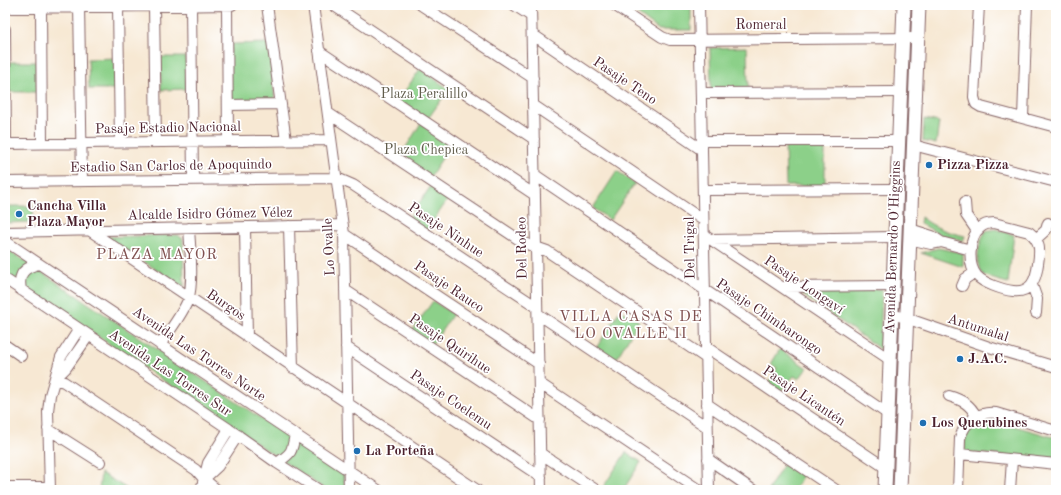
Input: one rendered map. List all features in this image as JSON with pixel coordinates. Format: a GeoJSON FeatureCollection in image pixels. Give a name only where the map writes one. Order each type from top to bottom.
{"type":"FeatureCollection","features":[{"type":"Feature","properties":{"kind":"main road","name":"Avenida Bernardo O'Higgins"},"geometry":{"type":"LineString","coordinates":[[885,490],[904,5]]}},
{"type":"Feature","properties":{"kind":"main road","name":"Avenida Bernardo O'Higgins"},"geometry":{"type":"LineString","coordinates":[[900,490],[919,5]]}},
{"type":"Feature","properties":{"kind":"main road"},"geometry":{"type":"LineString","coordinates":[[899,118],[906,120],[914,127]]}},
{"type":"Feature","properties":{"kind":"main road"},"geometry":{"type":"LineString","coordinates":[[897,169],[905,172],[912,170]]}},
{"type":"Feature","properties":{"kind":"street"},"geometry":{"type":"LineString","coordinates":[[190,5],[193,180]]}},
{"type":"Feature","properties":{"kind":"street"},"geometry":{"type":"LineString","coordinates":[[227,5],[228,141]]}},
{"type":"Feature","properties":{"kind":"street"},"geometry":{"type":"LineString","coordinates":[[5,8],[232,5]]}},
{"type":"Feature","properties":{"kind":"street"},"geometry":{"type":"LineString","coordinates":[[267,5],[286,140]]}},
{"type":"Feature","properties":{"kind":"street","name":"Lo Ovalle"},"geometry":{"type":"LineString","coordinates":[[313,5],[343,230],[349,490]]}},
{"type":"Feature","properties":{"kind":"street"},"geometry":{"type":"LineString","coordinates":[[332,5],[534,139]]}},
{"type":"Feature","properties":{"kind":"street"},"geometry":{"type":"LineString","coordinates":[[421,5],[533,78]]}},
{"type":"Feature","properties":{"kind":"street"},"geometry":{"type":"LineString","coordinates":[[514,5],[531,16]]}},
{"type":"Feature","properties":{"kind":"street","name":"Del Rodeo"},"geometry":{"type":"LineString","coordinates":[[531,5],[541,490]]}},
{"type":"Feature","properties":{"kind":"street","name":"Romeral"},"geometry":{"type":"LineString","coordinates":[[614,5],[662,37],[670,40],[918,38]]}},
{"type":"Feature","properties":{"kind":"street","name":"Del Trigal"},"geometry":{"type":"LineString","coordinates":[[699,5],[703,220],[707,237],[705,290],[708,490]]}},
{"type":"Feature","properties":{"kind":"street"},"geometry":{"type":"LineString","coordinates":[[979,5],[974,97],[976,104],[982,107],[1056,127]]}},
{"type":"Feature","properties":{"kind":"street"},"geometry":{"type":"LineString","coordinates":[[1023,118],[1027,5]]}},
{"type":"Feature","properties":{"kind":"street"},"geometry":{"type":"LineString","coordinates":[[79,6],[82,181]]}},
{"type":"Feature","properties":{"kind":"street"},"geometry":{"type":"LineString","coordinates":[[154,6],[156,142]]}},
{"type":"Feature","properties":{"kind":"street"},"geometry":{"type":"LineString","coordinates":[[118,7],[120,143]]}},
{"type":"Feature","properties":{"kind":"street"},"geometry":{"type":"LineString","coordinates":[[41,8],[42,144]]}},
{"type":"Feature","properties":{"kind":"street"},"geometry":{"type":"LineString","coordinates":[[5,30],[6,144]]}},
{"type":"Feature","properties":{"kind":"street","name":"Pasaje Teno"},"geometry":{"type":"LineString","coordinates":[[532,34],[702,146]]}},
{"type":"Feature","properties":{"kind":"street"},"geometry":{"type":"LineString","coordinates":[[320,51],[535,195]]}},
{"type":"Feature","properties":{"kind":"street"},"geometry":{"type":"LineString","coordinates":[[701,93],[900,92]]}},
{"type":"Feature","properties":{"kind":"street"},"geometry":{"type":"LineString","coordinates":[[228,105],[281,104]]}},
{"type":"Feature","properties":{"kind":"street"},"geometry":{"type":"LineString","coordinates":[[533,105],[703,220]]}},
{"type":"Feature","properties":{"kind":"street"},"geometry":{"type":"LineString","coordinates":[[328,113],[524,244],[547,251],[706,358]]}},
{"type":"Feature","properties":{"kind":"street","name":"Pasaje Estadio Nacional"},"geometry":{"type":"LineString","coordinates":[[6,144],[331,140]]}},
{"type":"Feature","properties":{"kind":"street"},"geometry":{"type":"LineString","coordinates":[[702,146],[898,141]]}},
{"type":"Feature","properties":{"kind":"street"},"geometry":{"type":"LineString","coordinates":[[913,145],[1056,182]]}},
{"type":"Feature","properties":{"kind":"street","name":"Pasaje Chimbarongo"},"geometry":{"type":"LineString","coordinates":[[535,175],[888,414]]}},
{"type":"Feature","properties":{"kind":"street","name":"Estadio San Carlos de Apoquindo"},"geometry":{"type":"LineString","coordinates":[[5,182],[337,178]]}},
{"type":"Feature","properties":{"kind":"street","name":"Pasaje Ninhue"},"geometry":{"type":"LineString","coordinates":[[337,178],[352,185],[707,428]]}},
{"type":"Feature","properties":{"kind":"street"},"geometry":{"type":"LineString","coordinates":[[703,190],[896,189]]}},
{"type":"Feature","properties":{"kind":"street"},"geometry":{"type":"LineString","coordinates":[[965,202],[966,215],[977,231]]}},
{"type":"Feature","properties":{"kind":"street"},"geometry":{"type":"LineString","coordinates":[[994,223],[1024,230],[1033,235],[1039,245],[1040,252],[1036,278],[1032,285],[1023,290],[1008,290],[985,282],[977,277],[971,264],[970,250],[977,231],[984,225],[994,223]]}},
{"type":"Feature","properties":{"kind":"street"},"geometry":{"type":"LineString","coordinates":[[1036,239],[1046,230],[1048,223]]}},
{"type":"Feature","properties":{"kind":"street"},"geometry":{"type":"LineString","coordinates":[[289,226],[293,368]]}},
{"type":"Feature","properties":{"kind":"street","name":"Alcalde Isidro Gómez Vélez"},"geometry":{"type":"LineString","coordinates":[[5,232],[289,226],[343,230]]}},
{"type":"Feature","properties":{"kind":"street"},"geometry":{"type":"LineString","coordinates":[[245,227],[247,337]]}},
{"type":"Feature","properties":{"kind":"street"},"geometry":{"type":"LineString","coordinates":[[160,345],[185,306],[189,297],[189,228]]}},
{"type":"Feature","properties":{"kind":"street","name":"Burgos"},"geometry":{"type":"LineString","coordinates":[[89,230],[477,490]]}},
{"type":"Feature","properties":{"kind":"street","name":"Pasaje Rauco"},"geometry":{"type":"LineString","coordinates":[[343,230],[538,364]]}},
{"type":"Feature","properties":{"kind":"street"},"geometry":{"type":"LineString","coordinates":[[910,234],[931,244],[941,242],[970,250]]}},
{"type":"Feature","properties":{"kind":"street"},"geometry":{"type":"LineString","coordinates":[[707,237],[894,237]]}},
{"type":"Feature","properties":{"kind":"street","name":"Pasaje Longaví"},"geometry":{"type":"LineString","coordinates":[[707,237],[889,359]]}},
{"type":"Feature","properties":{"kind":"street","name":"Avenida Las Torres Norte"},"geometry":{"type":"LineString","coordinates":[[5,241],[378,490]]}},
{"type":"Feature","properties":{"kind":"street"},"geometry":{"type":"LineString","coordinates":[[21,290],[20,277],[22,272],[27,268],[39,264]]}},
{"type":"Feature","properties":{"kind":"street"},"geometry":{"type":"LineString","coordinates":[[962,286],[965,279],[974,273]]}},
{"type":"Feature","properties":{"kind":"street","name":"Avenida Las Torres Sur"},"geometry":{"type":"LineString","coordinates":[[5,279],[319,490]]}},
{"type":"Feature","properties":{"kind":"street"},"geometry":{"type":"LineString","coordinates":[[1032,285],[1037,299],[1036,313]]}},
{"type":"Feature","properties":{"kind":"street"},"geometry":{"type":"LineString","coordinates":[[782,287],[892,286]]}},
{"type":"Feature","properties":{"kind":"street","name":"Pasaje Quirihue"},"geometry":{"type":"LineString","coordinates":[[345,290],[540,420]]}},
{"type":"Feature","properties":{"kind":"street","name":"Antumalal"},"geometry":{"type":"LineString","coordinates":[[891,314],[1056,367]]}},
{"type":"Feature","properties":{"kind":"street"},"geometry":{"type":"LineString","coordinates":[[5,487],[50,489],[48,429],[49,403],[61,357],[79,329]]}},
{"type":"Feature","properties":{"kind":"street"},"geometry":{"type":"LineString","coordinates":[[55,379],[69,364],[89,335]]}},
{"type":"Feature","properties":{"kind":"street"},"geometry":{"type":"LineString","coordinates":[[5,345],[21,356]]}},
{"type":"Feature","properties":{"kind":"street","name":"Pasaje Coelemu"},"geometry":{"type":"LineString","coordinates":[[346,347],[541,477]]}},
{"type":"Feature","properties":{"kind":"street","name":"Pasaje Licantén"},"geometry":{"type":"LineString","coordinates":[[706,347],[886,468]]}},
{"type":"Feature","properties":{"kind":"street"},"geometry":{"type":"LineString","coordinates":[[61,357],[64,362],[69,364]]}},
{"type":"Feature","properties":{"kind":"street"},"geometry":{"type":"LineString","coordinates":[[55,379],[64,382],[196,470],[204,480],[217,490]]}},
{"type":"Feature","properties":{"kind":"street"},"geometry":{"type":"LineString","coordinates":[[539,383],[699,490]]}},
{"type":"Feature","properties":{"kind":"street"},"geometry":{"type":"LineString","coordinates":[[949,396],[967,404],[976,416]]}},
{"type":"Feature","properties":{"kind":"street"},"geometry":{"type":"LineString","coordinates":[[707,404],[836,490]]}},
{"type":"Feature","properties":{"kind":"street"},"geometry":{"type":"LineString","coordinates":[[958,490],[960,443],[962,433],[967,424],[976,416],[986,413],[996,413],[1056,432]]}},
{"type":"Feature","properties":{"kind":"street"},"geometry":{"type":"LineString","coordinates":[[48,429],[100,462]]}},
{"type":"Feature","properties":{"kind":"street"},"geometry":{"type":"LineString","coordinates":[[201,490],[210,457],[229,429]]}},
{"type":"Feature","properties":{"kind":"street"},"geometry":{"type":"LineString","coordinates":[[277,463],[287,456],[293,449],[294,434]]}},
{"type":"Feature","properties":{"kind":"street"},"geometry":{"type":"LineString","coordinates":[[204,480],[218,466],[238,435]]}},
{"type":"Feature","properties":{"kind":"street"},"geometry":{"type":"LineString","coordinates":[[540,453],[596,490]]}},
{"type":"Feature","properties":{"kind":"street"},"geometry":{"type":"LineString","coordinates":[[960,454],[1056,464]]}},
{"type":"Feature","properties":{"kind":"street"},"geometry":{"type":"LineString","coordinates":[[708,459],[753,490]]}},
{"type":"Feature","properties":{"kind":"street"},"geometry":{"type":"LineString","coordinates":[[1010,490],[1012,460]]}},
{"type":"Feature","properties":{"kind":"green space"},"geometry":{"type":"Polygon","coordinates":[[[625,5],[691,5],[691,30],[659,30],[625,5]]]}},
{"type":"Feature","properties":{"kind":"green space"},"geometry":{"type":"Polygon","coordinates":[[[269,43],[275,101],[230,101],[230,44],[269,43]]]}},
{"type":"Feature","properties":{"kind":"green space"},"geometry":{"type":"Polygon","coordinates":[[[747,47],[748,89],[711,90],[710,48],[747,47]]]}},
{"type":"Feature","properties":{"kind":"green space"},"geometry":{"type":"Polygon","coordinates":[[[161,57],[186,57],[186,89],[161,90],[161,57]]]}},
{"type":"Feature","properties":{"kind":"green space"},"geometry":{"type":"Polygon","coordinates":[[[117,58],[117,89],[89,89],[88,59],[117,58]]]}},
{"type":"Feature","properties":{"kind":"green space"},"geometry":{"type":"Polygon","coordinates":[[[8,62],[36,62],[37,92],[8,92],[8,62]]]}},
{"type":"Feature","properties":{"kind":"green space","name":"Plaza Peralillo"},"geometry":{"type":"Polygon","coordinates":[[[420,69],[449,89],[427,120],[398,101],[420,69]]]}},
{"type":"Feature","properties":{"kind":"green space"},"geometry":{"type":"Polygon","coordinates":[[[924,119],[939,122],[936,144],[923,141],[924,119]]]}},
{"type":"Feature","properties":{"kind":"green space","name":"Plaza Chepica"},"geometry":{"type":"Polygon","coordinates":[[[421,123],[452,143],[430,177],[400,157],[421,123]]]}},
{"type":"Feature","properties":{"kind":"green space"},"geometry":{"type":"Polygon","coordinates":[[[825,142],[825,186],[786,186],[785,143],[825,142]]]}},
{"type":"Feature","properties":{"kind":"green space"},"geometry":{"type":"Polygon","coordinates":[[[617,171],[635,183],[610,220],[593,208],[617,171]]]}},
{"type":"Feature","properties":{"kind":"green space"},"geometry":{"type":"Polygon","coordinates":[[[901,173],[908,174],[902,306],[898,303],[901,173]]]}},
{"type":"Feature","properties":{"kind":"green space"},"geometry":{"type":"Polygon","coordinates":[[[431,186],[449,198],[426,231],[408,219],[431,186]]]}},
{"type":"Feature","properties":{"kind":"green space","name":"Cancha Villa Plaza Mayor"},"geometry":{"type":"Polygon","coordinates":[[[5,206],[33,206],[33,222],[5,223],[5,206]]]}},
{"type":"Feature","properties":{"kind":"green space"},"geometry":{"type":"Polygon","coordinates":[[[921,217],[942,229],[965,236],[963,241],[941,235],[920,223],[921,217]]]}},
{"type":"Feature","properties":{"kind":"green space"},"geometry":{"type":"Polygon","coordinates":[[[995,229],[1014,235],[1008,283],[984,275],[979,266],[978,253],[983,235],[986,231],[995,229]]]}},
{"type":"Feature","properties":{"kind":"green space"},"geometry":{"type":"Polygon","coordinates":[[[178,235],[183,239],[184,287],[105,237],[178,235]]]}},
{"type":"Feature","properties":{"kind":"green space"},"geometry":{"type":"Polygon","coordinates":[[[5,248],[343,473],[345,490],[326,490],[5,274],[5,248]]]}},
{"type":"Feature","properties":{"kind":"green space"},"geometry":{"type":"Polygon","coordinates":[[[938,248],[963,253],[963,267],[921,253],[938,248]]]}},
{"type":"Feature","properties":{"kind":"green space"},"geometry":{"type":"Polygon","coordinates":[[[882,289],[880,349],[796,290],[882,289]]]}},
{"type":"Feature","properties":{"kind":"green space"},"geometry":{"type":"Polygon","coordinates":[[[433,301],[453,314],[432,345],[411,332],[433,301]]]}},
{"type":"Feature","properties":{"kind":"green space"},"geometry":{"type":"Polygon","coordinates":[[[620,310],[639,321],[615,361],[595,350],[620,310]]]}},
{"type":"Feature","properties":{"kind":"green space"},"geometry":{"type":"Polygon","coordinates":[[[898,325],[902,328],[896,490],[890,490],[895,329],[898,325]]]}},
{"type":"Feature","properties":{"kind":"green space"},"geometry":{"type":"Polygon","coordinates":[[[780,349],[807,368],[799,379],[794,376],[778,394],[767,386],[777,368],[771,364],[780,349]]]}},
{"type":"Feature","properties":{"kind":"green space"},"geometry":{"type":"Polygon","coordinates":[[[981,420],[994,420],[1056,438],[1056,462],[965,452],[967,433],[976,423],[981,420]]]}},
{"type":"Feature","properties":{"kind":"green space"},"geometry":{"type":"Polygon","coordinates":[[[626,452],[641,462],[623,490],[602,489],[626,452]]]}},
{"type":"Feature","properties":{"kind":"green space"},"geometry":{"type":"Polygon","coordinates":[[[784,464],[803,475],[794,490],[768,490],[784,464]]]}},
{"type":"Feature","properties":{"kind":"green space"},"geometry":{"type":"Polygon","coordinates":[[[101,473],[129,490],[99,490],[101,473]]]}},
{"type":"Feature","properties":{"kind":"place","name":"Pizza Pizza"},"geometry":{"type":"Point","coordinates":[929,165]}},
{"type":"Feature","properties":{"kind":"place","name":"Cancha Villa Plaza Mayor"},"geometry":{"type":"Point","coordinates":[19,214]}},
{"type":"Feature","properties":{"kind":"place","name":"J.A.C."},"geometry":{"type":"Point","coordinates":[960,359]}},
{"type":"Feature","properties":{"kind":"place","name":"Los Querubines"},"geometry":{"type":"Point","coordinates":[923,423]}},
{"type":"Feature","properties":{"kind":"place","name":"La Porteña"},"geometry":{"type":"Point","coordinates":[357,451]}},
{"type":"Feature","properties":{"kind":"district","name":"PLAZA MAYOR"},"geometry":{"type":"Point","coordinates":[157,255]}},
{"type":"Feature","properties":{"kind":"district","name":"VILLA CASAS DE LO OVALLE II"},"geometry":{"type":"Point","coordinates":[631,326]}}]}
